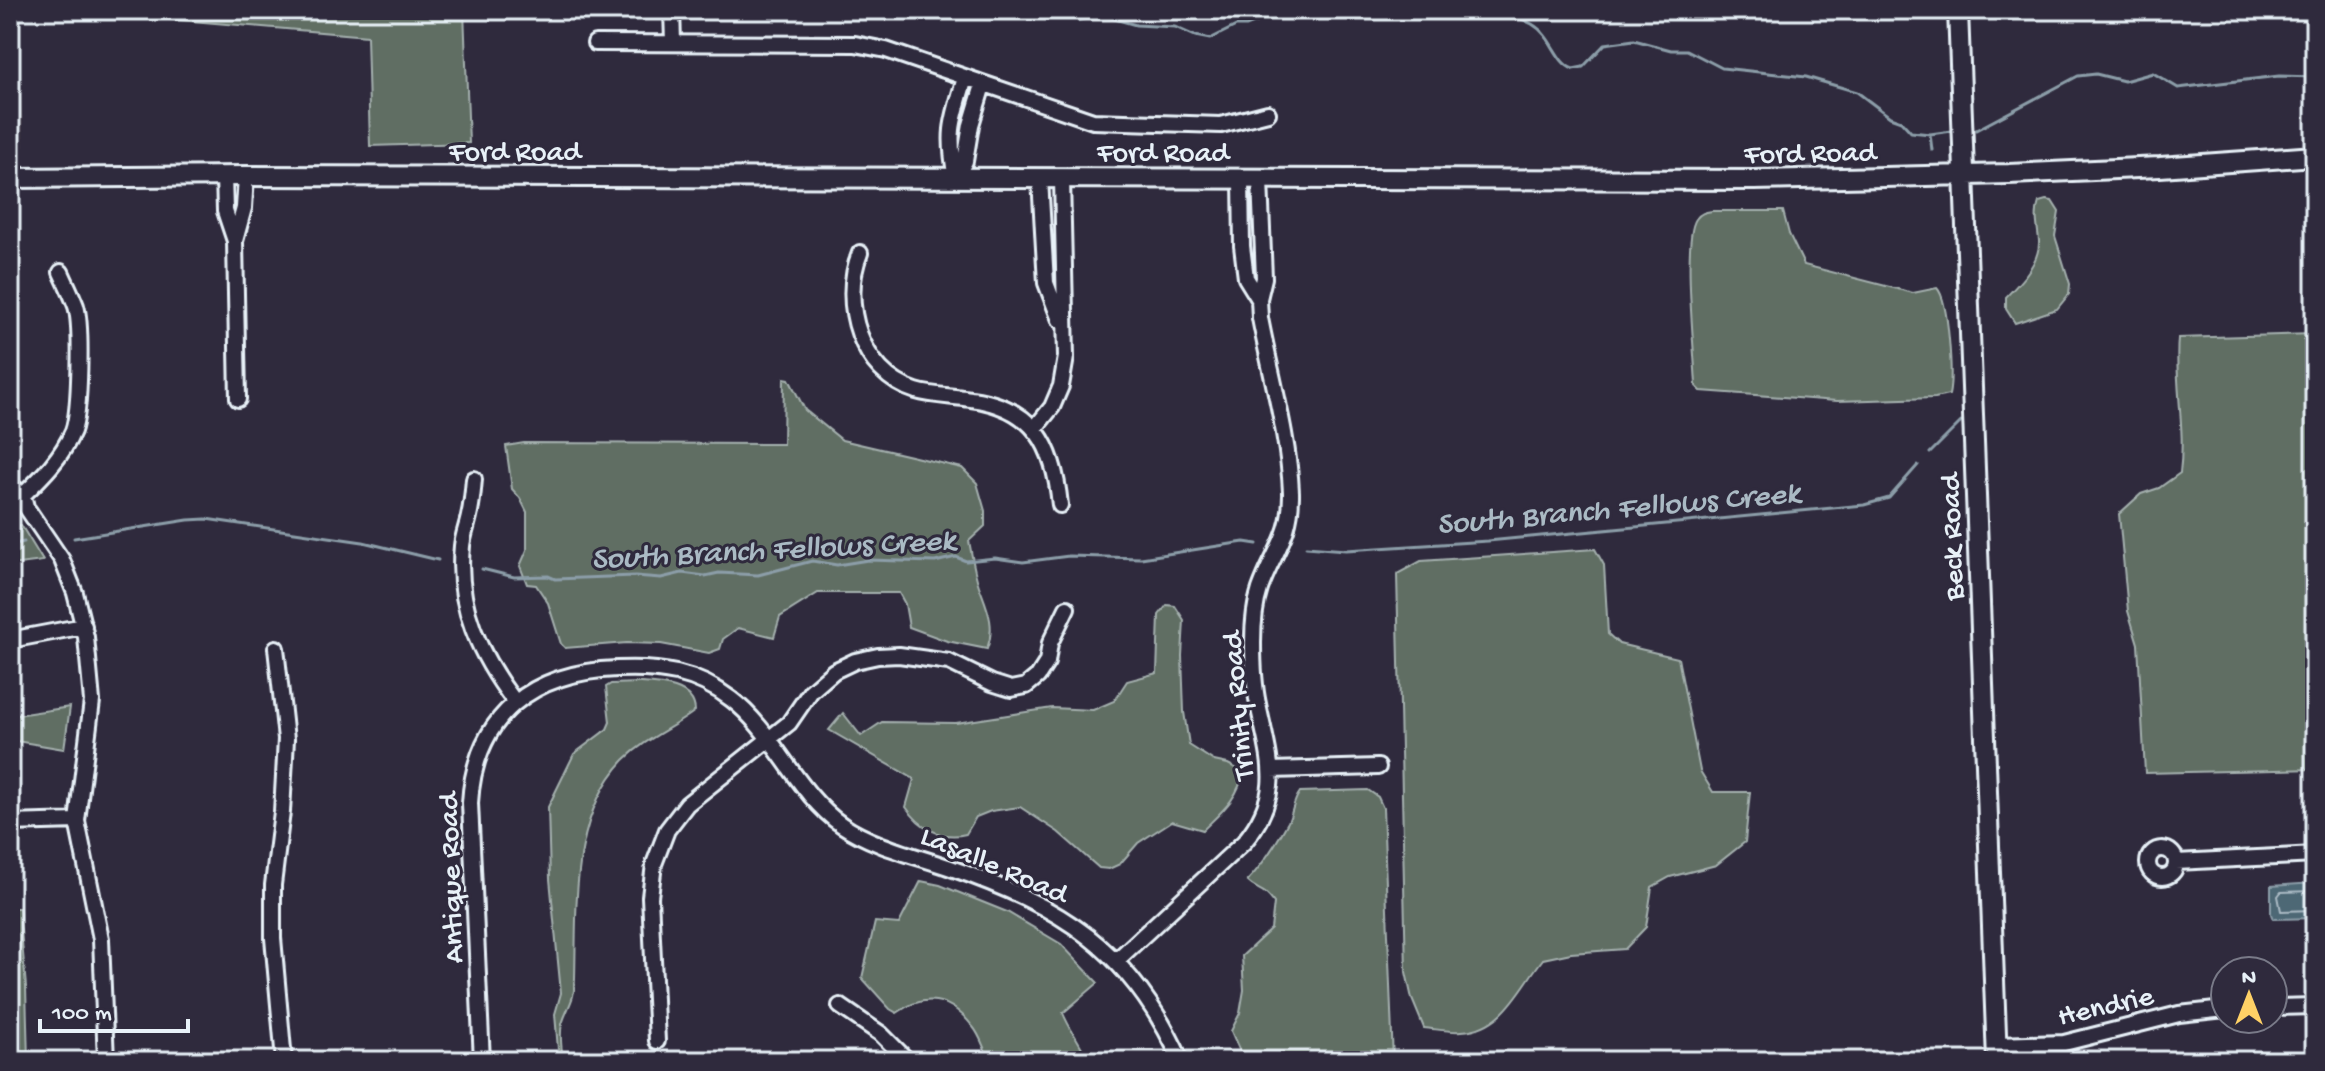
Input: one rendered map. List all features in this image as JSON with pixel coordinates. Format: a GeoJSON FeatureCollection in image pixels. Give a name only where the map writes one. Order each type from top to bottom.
{"type":"FeatureCollection","features":[{"type":"Feature","properties":{"kind":"main road","name":"Beck Road"},"geometry":{"type":"LineString","coordinates":[[1958,10],[1997,1053]]}},
{"type":"Feature","properties":{"kind":"main road","name":"Ford Road"},"geometry":{"type":"LineString","coordinates":[[10,178],[246,176],[1725,181],[2160,167],[2315,156]]}},
{"type":"Feature","properties":{"kind":"street"},"geometry":{"type":"LineString","coordinates":[[672,10],[673,42]]}},
{"type":"Feature","properties":{"kind":"street"},"geometry":{"type":"LineString","coordinates":[[595,43],[855,44],[886,50],[1085,119],[1106,123],[1221,125],[1268,113]]}},
{"type":"Feature","properties":{"kind":"street"},"geometry":{"type":"LineString","coordinates":[[956,178],[950,147],[951,124],[965,78]]}},
{"type":"Feature","properties":{"kind":"street"},"geometry":{"type":"LineString","coordinates":[[956,178],[965,161],[971,125],[983,85]]}},
{"type":"Feature","properties":{"kind":"street"},"geometry":{"type":"LineString","coordinates":[[224,176],[225,211],[235,241]]}},
{"type":"Feature","properties":{"kind":"street"},"geometry":{"type":"LineString","coordinates":[[238,399],[235,241],[244,208],[246,176]]}},
{"type":"Feature","properties":{"kind":"street"},"geometry":{"type":"LineString","coordinates":[[1040,179],[1046,283],[1065,332]]}},
{"type":"Feature","properties":{"kind":"street"},"geometry":{"type":"LineString","coordinates":[[1035,428],[1052,407],[1061,386],[1066,357],[1062,179]]}},
{"type":"Feature","properties":{"kind":"street","name":"Trinity Road"},"geometry":{"type":"LineString","coordinates":[[1241,180],[1246,278],[1259,299]]}},
{"type":"Feature","properties":{"kind":"street","name":"Trinity Road"},"geometry":{"type":"LineString","coordinates":[[1117,960],[1252,832],[1267,800],[1271,770],[1255,684],[1253,625],[1261,587],[1284,541],[1291,493],[1260,318],[1259,299],[1264,278],[1260,180]]}},
{"type":"Feature","properties":{"kind":"street"},"geometry":{"type":"LineString","coordinates":[[860,253],[852,272],[850,295],[853,318],[872,358],[890,377],[914,391],[974,399],[999,406],[1035,428],[1057,471],[1060,505]]}},
{"type":"Feature","properties":{"kind":"street"},"geometry":{"type":"LineString","coordinates":[[1044,267],[1063,266]]}},
{"type":"Feature","properties":{"kind":"street"},"geometry":{"type":"LineString","coordinates":[[23,495],[60,455],[73,431],[78,408],[77,309],[61,272]]}},
{"type":"Feature","properties":{"kind":"street"},"geometry":{"type":"LineString","coordinates":[[474,479],[462,543],[461,572],[465,602],[479,646],[491,671],[515,702]]}},
{"type":"Feature","properties":{"kind":"street"},"geometry":{"type":"LineString","coordinates":[[10,485],[23,495],[26,507],[62,560],[84,626],[92,701],[77,821],[101,939],[106,1061]]}},
{"type":"Feature","properties":{"kind":"street"},"geometry":{"type":"LineString","coordinates":[[657,1041],[650,897],[654,864],[667,830],[687,804],[789,723],[811,691],[834,671],[855,661],[899,655],[949,662],[1011,689],[1026,686],[1038,676],[1047,662],[1050,643],[1067,608]]}},
{"type":"Feature","properties":{"kind":"street"},"geometry":{"type":"LineString","coordinates":[[10,640],[84,626]]}},
{"type":"Feature","properties":{"kind":"street"},"geometry":{"type":"LineString","coordinates":[[276,648],[286,739],[282,812],[273,885],[273,938],[284,1061]]}},
{"type":"Feature","properties":{"kind":"street","name":"Antique Road"},"geometry":{"type":"LineString","coordinates":[[482,1061],[470,787],[481,749],[515,702],[541,685],[571,674],[604,669],[663,669],[685,673],[718,690],[739,705],[767,738]]}},
{"type":"Feature","properties":{"kind":"street","name":"Lasalle Road"},"geometry":{"type":"LineString","coordinates":[[767,738],[823,810],[842,825],[864,838],[973,876],[1050,909],[1117,960],[1150,1004],[1181,1061]]}},
{"type":"Feature","properties":{"kind":"street"},"geometry":{"type":"LineString","coordinates":[[1271,770],[1378,767]]}},
{"type":"Feature","properties":{"kind":"street"},"geometry":{"type":"LineString","coordinates":[[10,823],[77,821]]}},
{"type":"Feature","properties":{"kind":"street"},"geometry":{"type":"LineString","coordinates":[[2176,862],[2315,855]]}},
{"type":"Feature","properties":{"kind":"street"},"geometry":{"type":"LineString","coordinates":[[840,1006],[881,1034],[908,1061]]}},
{"type":"Feature","properties":{"kind":"street"},"geometry":{"type":"LineString","coordinates":[[2289,1007],[2315,1006]]}},
{"type":"Feature","properties":{"kind":"street","name":"Hendrie"},"geometry":{"type":"LineString","coordinates":[[1997,1053],[2064,1043],[2179,1014],[2209,1011]]}},
{"type":"Feature","properties":{"kind":"shaded area"},"geometry":{"type":"Polygon","coordinates":[[[10,10],[16,10],[24,147],[10,147],[10,10]]]}},
{"type":"Feature","properties":{"kind":"green space"},"geometry":{"type":"Polygon","coordinates":[[[62,10],[464,10],[469,143],[370,146],[367,36],[62,10]]]}},
{"type":"Feature","properties":{"kind":"green space"},"geometry":{"type":"Polygon","coordinates":[[[2052,201],[2059,212],[2055,236],[2070,284],[2069,294],[2057,309],[2015,323],[2006,309],[2006,297],[2028,272],[2036,257],[2038,207],[2039,202],[2052,201]]]}},
{"type":"Feature","properties":{"kind":"green space"},"geometry":{"type":"Polygon","coordinates":[[[1712,211],[1783,211],[1789,234],[1804,265],[1913,293],[1937,288],[1947,322],[1949,395],[1837,401],[1701,391],[1696,386],[1690,249],[1696,219],[1712,211]]]}},
{"type":"Feature","properties":{"kind":"green space"},"geometry":{"type":"Polygon","coordinates":[[[2315,334],[2315,769],[2145,773],[2138,644],[2128,611],[2119,514],[2141,494],[2159,488],[2180,473],[2182,439],[2178,338],[2315,334]]]}},
{"type":"Feature","properties":{"kind":"green space"},"geometry":{"type":"Polygon","coordinates":[[[784,378],[789,379],[805,410],[842,440],[962,468],[977,483],[985,511],[985,526],[969,541],[989,617],[991,632],[987,649],[947,641],[909,627],[905,604],[899,593],[818,593],[780,617],[774,637],[738,628],[723,639],[720,649],[709,653],[661,644],[627,643],[565,648],[548,603],[536,585],[527,584],[520,566],[527,550],[527,512],[512,489],[506,446],[524,443],[783,444],[784,378]]]}},
{"type":"Feature","properties":{"kind":"green space"},"geometry":{"type":"Polygon","coordinates":[[[21,525],[43,561],[10,565],[10,526],[21,525]]]}},
{"type":"Feature","properties":{"kind":"green space"},"geometry":{"type":"Polygon","coordinates":[[[1595,549],[1604,565],[1608,634],[1619,644],[1678,658],[1700,771],[1713,792],[1750,792],[1745,842],[1716,865],[1670,877],[1652,887],[1646,927],[1625,949],[1571,953],[1543,959],[1510,1005],[1489,1023],[1462,1031],[1424,1028],[1412,999],[1406,972],[1397,574],[1421,561],[1595,549]]]}},
{"type":"Feature","properties":{"kind":"green space"},"geometry":{"type":"Polygon","coordinates":[[[1167,605],[1175,606],[1184,620],[1184,712],[1189,745],[1214,761],[1243,772],[1238,790],[1223,811],[1203,830],[1172,821],[1138,843],[1120,864],[1109,869],[1099,868],[1058,832],[1020,807],[991,811],[976,817],[966,834],[948,835],[932,831],[906,807],[914,779],[829,730],[843,713],[861,736],[882,722],[956,723],[1052,708],[1093,710],[1114,701],[1127,681],[1157,673],[1159,615],[1167,605]]]}},
{"type":"Feature","properties":{"kind":"green space"},"geometry":{"type":"Polygon","coordinates":[[[639,683],[665,685],[682,691],[693,702],[695,711],[624,760],[606,783],[594,808],[580,863],[575,986],[562,1024],[563,1061],[559,1061],[555,1014],[561,993],[550,879],[548,807],[574,754],[607,729],[610,722],[606,687],[639,683]]]}},
{"type":"Feature","properties":{"kind":"green space"},"geometry":{"type":"Polygon","coordinates":[[[70,707],[64,749],[10,740],[10,716],[70,707]]]}},
{"type":"Feature","properties":{"kind":"green space"},"geometry":{"type":"Polygon","coordinates":[[[1368,790],[1378,797],[1383,808],[1393,1061],[1244,1061],[1231,1031],[1240,1013],[1244,990],[1242,956],[1271,929],[1274,903],[1267,894],[1247,881],[1264,861],[1288,822],[1300,792],[1368,790]]]}},
{"type":"Feature","properties":{"kind":"green space"},"geometry":{"type":"Polygon","coordinates":[[[921,881],[940,885],[1007,912],[1061,944],[1098,983],[1063,1013],[1088,1061],[991,1061],[973,1027],[947,1004],[928,1001],[918,1002],[897,1013],[890,1009],[862,978],[875,922],[899,924],[921,881]]]}},
{"type":"Feature","properties":{"kind":"green space"},"geometry":{"type":"Polygon","coordinates":[[[10,908],[19,908],[28,1061],[10,1061],[10,908]]]}},
{"type":"Feature","properties":{"kind":"water"},"geometry":{"type":"Polygon","coordinates":[[[2315,883],[2315,918],[2273,919],[2271,886],[2315,883]]]}},
{"type":"Feature","properties":{"kind":"waterway"},"geometry":{"type":"LineString","coordinates":[[1059,10],[1078,20],[1097,14],[1136,25],[1175,27],[1210,39],[1236,26],[1259,21],[1274,10]]}},
{"type":"Feature","properties":{"kind":"waterway"},"geometry":{"type":"LineString","coordinates":[[1447,10],[1469,16],[1508,15],[1520,18],[1539,29],[1562,61],[1573,69],[1583,67],[1605,44],[1634,40],[1671,50],[1687,50],[1722,68],[1806,77],[1857,92],[1890,117],[1901,121],[1911,132],[1930,134],[1952,131]]}},
{"type":"Feature","properties":{"kind":"waterway"},"geometry":{"type":"LineString","coordinates":[[1976,130],[2078,76],[2096,74],[2124,81],[2153,73],[2178,88],[2279,76],[2315,77]]}},
{"type":"Feature","properties":{"kind":"waterway","name":"South Branch Fellows Creek"},"geometry":{"type":"LineString","coordinates":[[1930,134],[1932,150]]}},
{"type":"Feature","properties":{"kind":"waterway","name":"South Branch Fellows Creek"},"geometry":{"type":"LineString","coordinates":[[1930,453],[1961,422]]}},
{"type":"Feature","properties":{"kind":"waterway","name":"South Branch Fellows Creek"},"geometry":{"type":"LineString","coordinates":[[1306,547],[1346,550],[1488,541],[1864,505],[1889,498],[1918,465]]}},
{"type":"Feature","properties":{"kind":"waterway","name":"South Branch Fellows Creek"},"geometry":{"type":"LineString","coordinates":[[74,538],[206,519],[363,542],[438,560]]}},
{"type":"Feature","properties":{"kind":"waterway","name":"South Branch Fellows Creek"},"geometry":{"type":"LineString","coordinates":[[10,545],[24,542]]}},
{"type":"Feature","properties":{"kind":"waterway","name":"South Branch Fellows Creek"},"geometry":{"type":"LineString","coordinates":[[482,569],[514,577],[548,576],[555,579],[661,578],[682,573],[758,575],[812,561],[837,565],[868,560],[935,562],[956,557],[966,561],[995,558],[1023,562],[1069,556],[1141,558],[1244,542],[1257,544]]}}]}
